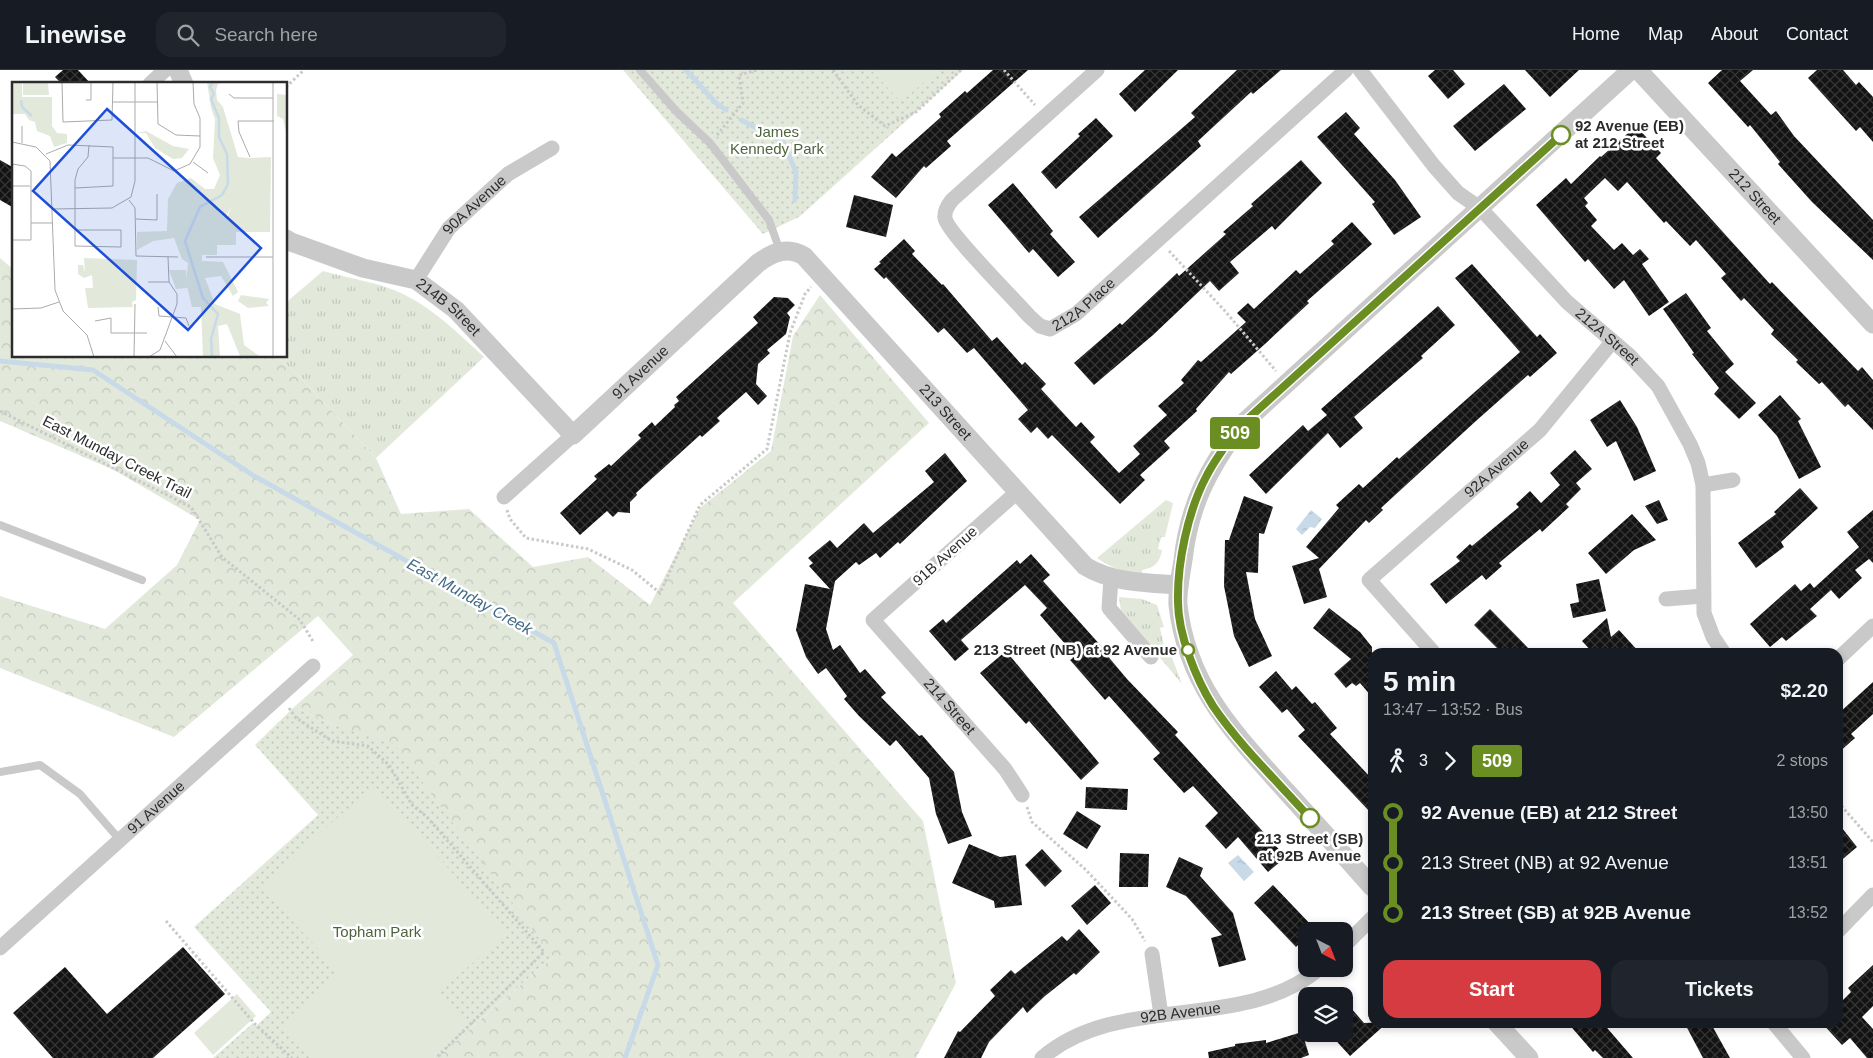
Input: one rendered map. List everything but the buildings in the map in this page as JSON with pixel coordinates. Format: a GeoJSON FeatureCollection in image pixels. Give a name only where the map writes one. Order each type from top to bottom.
{"type":"FeatureCollection","features":[{"type":"Feature","properties":{"kind":"street"},"geometry":{"type":"LineString","coordinates":[[152,82],[165,70]]}},
{"type":"Feature","properties":{"kind":"street"},"geometry":{"type":"LineString","coordinates":[[178,70],[183,82]]}},
{"type":"Feature","properties":{"kind":"street","name":"212A Place"},"geometry":{"type":"LineString","coordinates":[[1097,70],[952,200],[945,210],[945,219],[957,237],[1029,316],[1040,326],[1050,329],[1076,314],[1346,70]]}},
{"type":"Feature","properties":{"kind":"street"},"geometry":{"type":"LineString","coordinates":[[1360,70],[1434,166],[1458,193],[1481,209]]}},
{"type":"Feature","properties":{"kind":"street"},"geometry":{"type":"LineString","coordinates":[[1368,883],[1247,748],[1213,706],[1190,656],[1178,603],[1186,532],[1205,477],[1240,426],[1481,209],[1631,70]]}},
{"type":"Feature","properties":{"kind":"street","name":"212 Street"},"geometry":{"type":"LineString","coordinates":[[1638,70],[1873,324]]}},
{"type":"Feature","properties":{"kind":"street","name":"90A Avenue"},"geometry":{"type":"LineString","coordinates":[[416,280],[449,228],[508,174],[552,148]]}},
{"type":"Feature","properties":{"kind":"street","name":"212A Street"},"geometry":{"type":"LineString","coordinates":[[1481,209],[1567,302],[1640,366],[1658,386],[1690,444],[1703,485],[1702,596],[1704,613],[1707,624],[1721,648]]}},
{"type":"Feature","properties":{"kind":"street","name":"214B Street"},"geometry":{"type":"LineString","coordinates":[[288,240],[362,268],[416,280],[456,310],[573,435]]}},
{"type":"Feature","properties":{"kind":"street","name":"213 Street"},"geometry":{"type":"LineString","coordinates":[[780,251],[797,252],[804,256],[1085,566],[1097,574],[1111,578],[1179,585]]}},
{"type":"Feature","properties":{"kind":"street","name":"91 Avenue"},"geometry":{"type":"LineString","coordinates":[[504,498],[758,263],[780,251]]}},
{"type":"Feature","properties":{"kind":"street","name":"92A Avenue"},"geometry":{"type":"LineString","coordinates":[[1429,648],[1369,580],[1540,430],[1612,342]]}},
{"type":"Feature","properties":{"kind":"street"},"geometry":{"type":"LineString","coordinates":[[1703,485],[1733,480]]}},
{"type":"Feature","properties":{"kind":"street","name":"91B Avenue"},"geometry":{"type":"LineString","coordinates":[[873,620],[1017,492]]}},
{"type":"Feature","properties":{"kind":"street"},"geometry":{"type":"LineString","coordinates":[[1111,578],[1109,608],[1151,657]]}},
{"type":"Feature","properties":{"kind":"street"},"geometry":{"type":"LineString","coordinates":[[1666,599],[1702,596]]}},
{"type":"Feature","properties":{"kind":"street","name":"214 Street"},"geometry":{"type":"LineString","coordinates":[[873,620],[1005,769],[1022,795]]}},
{"type":"Feature","properties":{"kind":"street"},"geometry":{"type":"LineString","coordinates":[[1843,654],[1873,626]]}},
{"type":"Feature","properties":{"kind":"street","name":"91 Avenue"},"geometry":{"type":"LineString","coordinates":[[0,948],[313,666]]}},
{"type":"Feature","properties":{"kind":"street"},"geometry":{"type":"LineString","coordinates":[[1843,926],[1873,895]]}},
{"type":"Feature","properties":{"kind":"street"},"geometry":{"type":"LineString","coordinates":[[1353,937],[1368,922]]}},
{"type":"Feature","properties":{"kind":"street"},"geometry":{"type":"LineString","coordinates":[[1152,954],[1161,1015]]}},
{"type":"Feature","properties":{"kind":"street","name":"92B Avenue"},"geometry":{"type":"LineString","coordinates":[[1042,1058],[1067,1040],[1086,1032],[1161,1015],[1267,998],[1288,990],[1306,978]]}},
{"type":"Feature","properties":{"kind":"street"},"geometry":{"type":"LineString","coordinates":[[1502,1028],[1529,1058]]}},
{"type":"Feature","properties":{"kind":"street"},"geometry":{"type":"LineString","coordinates":[[1778,1028],[1804,1058]]}},
{"type":"Feature","properties":{"kind":"lane"},"geometry":{"type":"LineString","coordinates":[[640,70],[677,112],[710,143],[769,220],[780,251]]}},
{"type":"Feature","properties":{"kind":"lane"},"geometry":{"type":"LineString","coordinates":[[0,525],[142,580]]}},
{"type":"Feature","properties":{"kind":"lane"},"geometry":{"type":"LineString","coordinates":[[0,772],[40,765],[80,794],[120,840]]}},
{"type":"Feature","properties":{"kind":"path"},"geometry":{"type":"LineString","coordinates":[[288,85],[304,70]]}},
{"type":"Feature","properties":{"kind":"path"},"geometry":{"type":"LineString","coordinates":[[710,143],[743,103],[739,75],[744,72],[757,70]]}},
{"type":"Feature","properties":{"kind":"path"},"geometry":{"type":"LineString","coordinates":[[833,70],[858,105],[885,126],[916,112],[961,70]]}},
{"type":"Feature","properties":{"kind":"path"},"geometry":{"type":"LineString","coordinates":[[1004,70],[1046,116]]}},
{"type":"Feature","properties":{"kind":"path"},"geometry":{"type":"LineString","coordinates":[[1158,240],[1225,311],[1287,383]]}},
{"type":"Feature","properties":{"kind":"path"},"geometry":{"type":"LineString","coordinates":[[504,498],[510,519],[526,538],[588,549],[632,570],[660,594],[700,505],[767,449],[790,333],[805,294],[822,276]]}},
{"type":"Feature","properties":{"kind":"path","name":"East Munday Creek Trail"},"geometry":{"type":"LineString","coordinates":[[0,411],[191,507],[222,557],[300,620],[314,643]]}},
{"type":"Feature","properties":{"kind":"path"},"geometry":{"type":"LineString","coordinates":[[280,696],[296,718],[332,741],[368,746],[389,765],[412,805],[427,817],[544,952],[436,1058]]}},
{"type":"Feature","properties":{"kind":"path"},"geometry":{"type":"LineString","coordinates":[[1022,795],[1032,822],[1086,870],[1132,919],[1152,954]]}},
{"type":"Feature","properties":{"kind":"path"},"geometry":{"type":"LineString","coordinates":[[1843,808],[1873,842]]}},
{"type":"Feature","properties":{"kind":"path"},"geometry":{"type":"LineString","coordinates":[[166,921],[255,1024],[292,1058]]}},
{"type":"Feature","properties":{"kind":"green space","name":"James Kennedy Park"},"geometry":{"type":"Polygon","coordinates":[[[623,70],[963,70],[799,217],[763,234],[623,70]]]}},
{"type":"Feature","properties":{"kind":"green space"},"geometry":{"type":"Polygon","coordinates":[[[871,70],[938,70],[901,102],[871,70]]]}},
{"type":"Feature","properties":{"kind":"green space"},"geometry":{"type":"Polygon","coordinates":[[[0,258],[12,268],[12,358],[278,358],[299,376],[376,458],[401,514],[469,509],[533,567],[588,557],[650,605],[700,508],[771,451],[793,336],[820,295],[929,423],[733,603],[923,821],[956,983],[916,1058],[436,1058],[553,957],[334,725],[294,707],[353,655],[318,616],[174,737],[0,668],[0,596],[105,629],[177,565],[200,520],[114,470],[0,421],[0,258]]]}},
{"type":"Feature","properties":{"kind":"green space"},"geometry":{"type":"Polygon","coordinates":[[[323,271],[375,284],[405,295],[437,315],[484,357],[376,458],[299,376],[278,358],[288,358],[288,302],[323,271]]]}},
{"type":"Feature","properties":{"kind":"green space"},"geometry":{"type":"Polygon","coordinates":[[[1166,500],[1173,503],[1165,537],[1161,537],[1158,549],[1162,550],[1161,554],[1154,566],[1142,570],[1142,574],[1118,569],[1097,558],[1166,500]]]}},
{"type":"Feature","properties":{"kind":"green space"},"geometry":{"type":"Polygon","coordinates":[[[1119,597],[1142,599],[1157,605],[1164,627],[1160,628],[1165,650],[1169,650],[1182,684],[1121,611],[1119,597]]]}},
{"type":"Feature","properties":{"kind":"green space","name":"Topham Park"},"geometry":{"type":"Polygon","coordinates":[[[294,707],[334,725],[394,744],[553,957],[436,1058],[213,1058],[253,1023],[256,1026],[271,1012],[194,927],[318,815],[255,745],[294,707]]]}},
{"type":"Feature","properties":{"kind":"green space"},"geometry":{"type":"Polygon","coordinates":[[[374,785],[506,933],[439,993],[467,1025],[430,1058],[310,1058],[282,1025],[339,973],[261,886],[374,785]]]}},
{"type":"Feature","properties":{"kind":"green space"},"geometry":{"type":"Polygon","coordinates":[[[237,994],[256,1016],[213,1055],[194,1033],[237,994]]]}},
{"type":"Feature","properties":{"kind":"water"},"geometry":{"type":"Polygon","coordinates":[[[1311,510],[1322,519],[1315,528],[1310,527],[1302,535],[1296,529],[1311,510]]]}},
{"type":"Feature","properties":{"kind":"water"},"geometry":{"type":"Polygon","coordinates":[[[1238,855],[1254,872],[1244,881],[1228,863],[1238,855]]]}},
{"type":"Feature","properties":{"kind":"waterway"},"geometry":{"type":"LineString","coordinates":[[686,70],[716,103],[726,110]]}},
{"type":"Feature","properties":{"kind":"waterway"},"geometry":{"type":"LineString","coordinates":[[741,120],[783,142],[796,172],[795,200]]}},
{"type":"Feature","properties":{"kind":"waterway","name":"East Munday Creek"},"geometry":{"type":"LineString","coordinates":[[0,361],[93,370],[254,476],[554,643],[658,965],[625,1058]]}},
{"type":"Feature","properties":{"kind":"bus line","name":"509"},"geometry":{"type":"LineString","coordinates":[[1310,818],[1247,748],[1213,706],[1190,656],[1178,603],[1186,532],[1195,504],[1205,477],[1240,426],[1561,135]]}},
{"type":"Feature","properties":{"kind":"place","name":"92 Avenue (EB) at 212 Street"},"geometry":{"type":"Point","coordinates":[1561,135]}},
{"type":"Feature","properties":{"kind":"place","name":"213 Street (NB) at 92 Avenue"},"geometry":{"type":"Point","coordinates":[1188,650]}},
{"type":"Feature","properties":{"kind":"place","name":"213 Street (SB) at 92B Avenue"},"geometry":{"type":"Point","coordinates":[1310,818]}}]}
